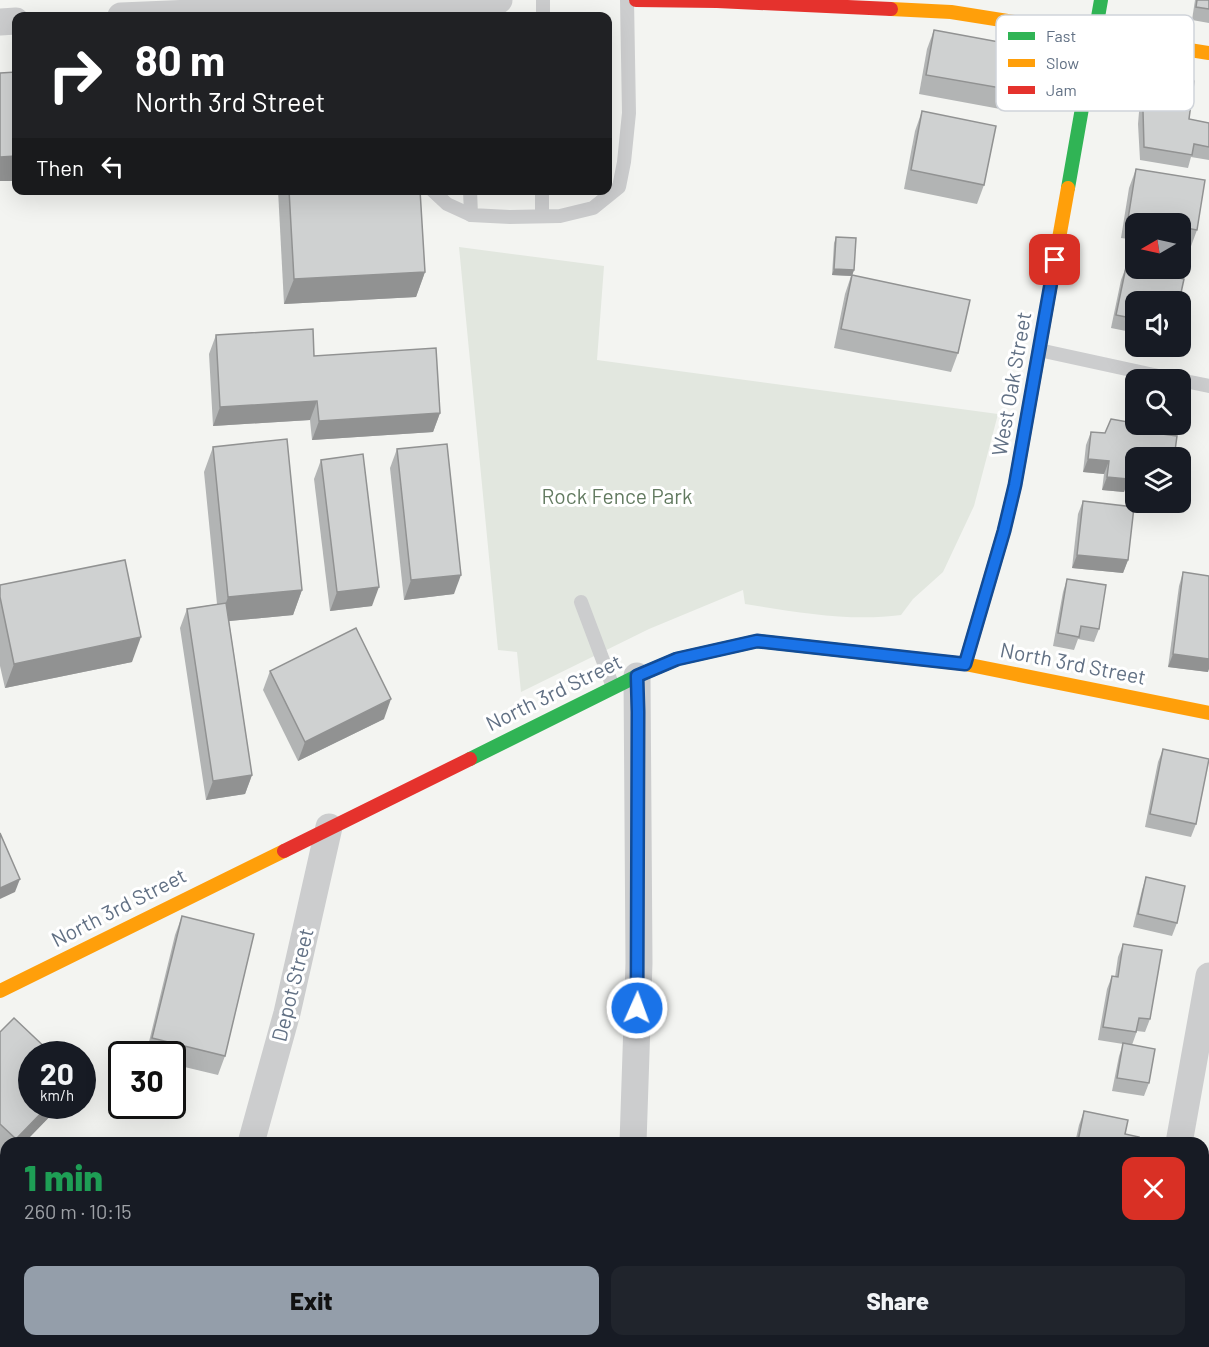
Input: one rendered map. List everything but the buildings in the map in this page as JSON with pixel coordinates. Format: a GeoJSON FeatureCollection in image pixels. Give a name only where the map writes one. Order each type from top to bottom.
{"type":"FeatureCollection","features":[{"type":"Feature","properties":{"kind":"main road"},"geometry":{"type":"LineString","coordinates":[[636,0],[837,3],[951,12],[996,20]]}},
{"type":"Feature","properties":{"kind":"main road","name":"West Oak Street"},"geometry":{"type":"LineString","coordinates":[[1098,15],[1101,0]]}},
{"type":"Feature","properties":{"kind":"main road"},"geometry":{"type":"LineString","coordinates":[[1194,51],[1209,53]]}},
{"type":"Feature","properties":{"kind":"main road","name":"West Oak Street"},"geometry":{"type":"LineString","coordinates":[[965,664],[1015,485],[1082,111]]}},
{"type":"Feature","properties":{"kind":"main road","name":"North 3rd Street"},"geometry":{"type":"LineString","coordinates":[[0,991],[329,827],[625,682],[677,659],[757,641],[965,664],[1209,713]]}},
{"type":"Feature","properties":{"kind":"street"},"geometry":{"type":"LineString","coordinates":[[139,11],[464,9],[499,0]]}},
{"type":"Feature","properties":{"kind":"street"},"geometry":{"type":"LineString","coordinates":[[625,682],[639,963],[633,1137]]}},
{"type":"Feature","properties":{"kind":"street","name":"Depot Street"},"geometry":{"type":"LineString","coordinates":[[253,1137],[287,1013],[329,827]]}},
{"type":"Feature","properties":{"kind":"street"},"geometry":{"type":"LineString","coordinates":[[1180,1137],[1209,976]]}},
{"type":"Feature","properties":{"kind":"lane"},"geometry":{"type":"LineString","coordinates":[[612,193],[619,187],[629,113],[627,0]]}},
{"type":"Feature","properties":{"kind":"lane"},"geometry":{"type":"LineString","coordinates":[[437,195],[447,204],[471,215],[560,216],[593,208],[609,195]]}},
{"type":"Feature","properties":{"kind":"lane"},"geometry":{"type":"LineString","coordinates":[[470,195],[471,215]]}},
{"type":"Feature","properties":{"kind":"lane"},"geometry":{"type":"LineString","coordinates":[[542,195],[542,216]]}},
{"type":"Feature","properties":{"kind":"lane"},"geometry":{"type":"LineString","coordinates":[[1039,350],[1128,369]]}},
{"type":"Feature","properties":{"kind":"lane"},"geometry":{"type":"LineString","coordinates":[[1191,382],[1209,386]]}},
{"type":"Feature","properties":{"kind":"lane"},"geometry":{"type":"LineString","coordinates":[[581,602],[625,682]]}},
{"type":"Feature","properties":{"kind":"green space","name":"Rock Fence Park"},"geometry":{"type":"Polygon","coordinates":[[[459,247],[604,266],[597,360],[998,414],[974,506],[943,572],[913,599],[901,615],[882,617],[843,617],[745,604],[743,590],[649,629],[521,692],[517,652],[498,650],[459,247]]]}},
{"type":"Feature","properties":{"kind":"traffic: fast"},"geometry":{"type":"LineString","coordinates":[[1098,15],[1101,0]]}},
{"type":"Feature","properties":{"kind":"traffic: fast"},"geometry":{"type":"LineString","coordinates":[[1068,188],[1082,111]]}},
{"type":"Feature","properties":{"kind":"traffic: fast"},"geometry":{"type":"LineString","coordinates":[[470,759],[637,676],[677,659],[757,641],[883,655]]}},
{"type":"Feature","properties":{"kind":"traffic: slow"},"geometry":{"type":"LineString","coordinates":[[891,9],[951,12],[996,19]]}},
{"type":"Feature","properties":{"kind":"traffic: slow"},"geometry":{"type":"LineString","coordinates":[[1194,51],[1209,53]]}},
{"type":"Feature","properties":{"kind":"traffic: slow"},"geometry":{"type":"LineString","coordinates":[[965,664],[1015,485],[1068,188]]}},
{"type":"Feature","properties":{"kind":"traffic: slow"},"geometry":{"type":"LineString","coordinates":[[883,655],[965,664],[1209,713]]}},
{"type":"Feature","properties":{"kind":"traffic: slow"},"geometry":{"type":"LineString","coordinates":[[0,991],[284,851]]}},
{"type":"Feature","properties":{"kind":"traffic: jam"},"geometry":{"type":"LineString","coordinates":[[636,0],[717,1],[891,9]]}},
{"type":"Feature","properties":{"kind":"traffic: jam"},"geometry":{"type":"LineString","coordinates":[[284,851],[470,759]]}},
{"type":"Feature","properties":{"kind":"route"},"geometry":{"type":"LineString","coordinates":[[637,1008],[639,963],[637,676],[677,659],[757,641],[965,664],[1015,485],[1055,260]]}}]}
